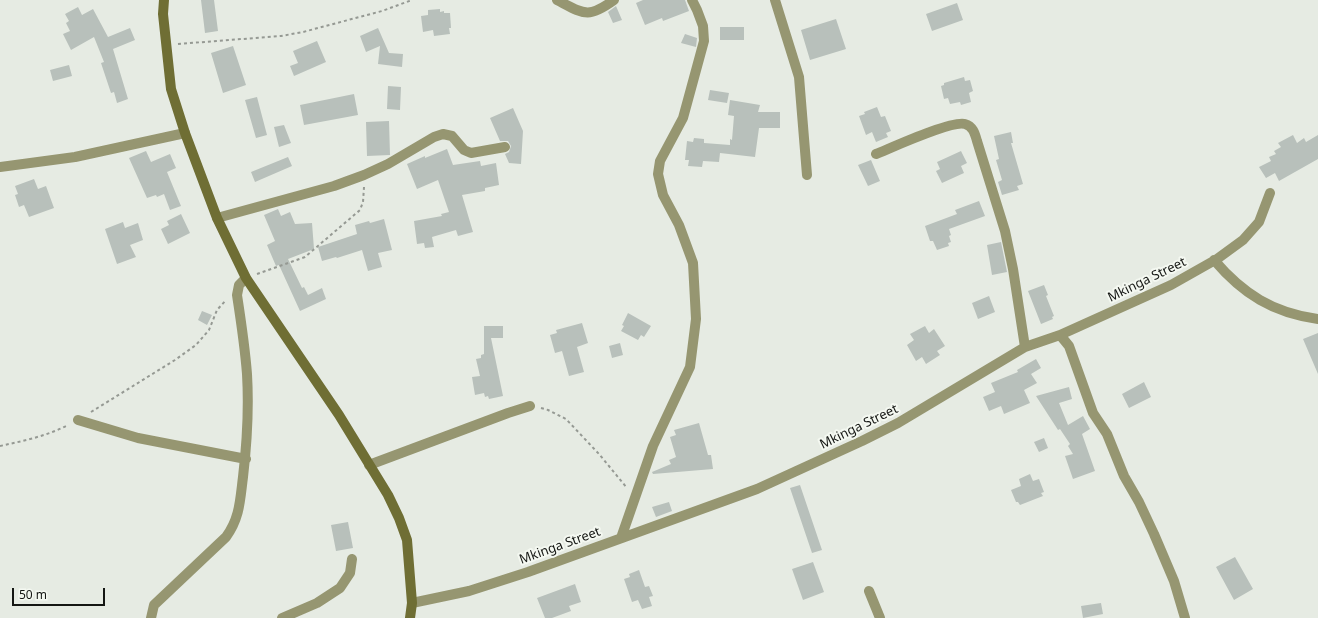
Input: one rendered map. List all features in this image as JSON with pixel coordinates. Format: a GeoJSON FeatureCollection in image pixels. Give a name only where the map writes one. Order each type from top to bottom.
{"type":"FeatureCollection","features":[{"type":"Feature","properties":{"kind":"street"},"geometry":{"type":"LineString","coordinates":[[164,0],[163,14],[171,89],[185,133],[217,218],[246,278],[339,415],[388,494],[407,540],[412,603],[410,618]]}},
{"type":"Feature","properties":{"kind":"street"},"geometry":{"type":"LineString","coordinates":[[557,0],[580,12],[590,14],[602,9],[614,0]]}},
{"type":"Feature","properties":{"kind":"street"},"geometry":{"type":"LineString","coordinates":[[621,538],[634,496],[653,446],[690,367],[696,319],[693,263],[679,225],[664,195],[658,174],[660,161],[683,118],[704,41],[703,26],[692,0]]}},
{"type":"Feature","properties":{"kind":"street"},"geometry":{"type":"LineString","coordinates":[[775,0],[799,77],[807,175]]}},
{"type":"Feature","properties":{"kind":"street"},"geometry":{"type":"LineString","coordinates":[[876,154],[935,130],[963,123],[970,126],[977,141],[1005,232],[1013,269],[1025,347]]}},
{"type":"Feature","properties":{"kind":"street"},"geometry":{"type":"LineString","coordinates":[[0,167],[75,157],[185,133]]}},
{"type":"Feature","properties":{"kind":"street"},"geometry":{"type":"LineString","coordinates":[[217,218],[334,186],[364,176],[434,137],[443,134],[452,136],[464,150],[471,153],[505,147]]}},
{"type":"Feature","properties":{"kind":"street","name":"Mkinga Street"},"geometry":{"type":"LineString","coordinates":[[412,603],[469,591],[528,572],[757,489],[862,441],[898,423],[1025,347],[1060,335],[1171,286],[1214,260],[1243,240],[1259,222],[1270,193]]}},
{"type":"Feature","properties":{"kind":"street"},"geometry":{"type":"LineString","coordinates":[[1214,260],[1239,286],[1257,298],[1292,315],[1318,319]]}},
{"type":"Feature","properties":{"kind":"street"},"geometry":{"type":"LineString","coordinates":[[151,618],[154,605],[226,537],[234,527],[239,513],[246,459],[248,413],[247,374],[238,290],[239,285],[246,278]]}},
{"type":"Feature","properties":{"kind":"street"},"geometry":{"type":"LineString","coordinates":[[1060,335],[1069,346],[1093,413],[1107,434],[1124,476],[1139,502],[1154,534],[1174,582],[1185,618]]}},
{"type":"Feature","properties":{"kind":"street"},"geometry":{"type":"LineString","coordinates":[[368,464],[530,406]]}},
{"type":"Feature","properties":{"kind":"street"},"geometry":{"type":"LineString","coordinates":[[78,420],[138,438],[246,459]]}},
{"type":"Feature","properties":{"kind":"street"},"geometry":{"type":"LineString","coordinates":[[282,618],[317,603],[340,588],[350,573],[352,560]]}},
{"type":"Feature","properties":{"kind":"street"},"geometry":{"type":"LineString","coordinates":[[869,591],[880,618]]}},
{"type":"Feature","properties":{"kind":"path"},"geometry":{"type":"LineString","coordinates":[[166,44],[281,36],[303,32],[412,0]]}},
{"type":"Feature","properties":{"kind":"path"},"geometry":{"type":"LineString","coordinates":[[246,278],[305,257],[353,217],[360,210],[363,202],[364,176]]}},
{"type":"Feature","properties":{"kind":"path"},"geometry":{"type":"LineString","coordinates":[[0,446],[57,431],[78,420],[155,373],[196,345],[208,330],[220,306],[238,290]]}},
{"type":"Feature","properties":{"kind":"path"},"geometry":{"type":"LineString","coordinates":[[530,406],[548,410],[566,419],[599,454],[634,496]]}},
{"type":"Feature","properties":{"kind":"building"},"geometry":{"type":"Polygon","coordinates":[[[201,0],[214,0],[218,31],[205,33],[201,0]]]}},
{"type":"Feature","properties":{"kind":"building"},"geometry":{"type":"Polygon","coordinates":[[[643,0],[685,0],[689,11],[663,21],[662,18],[645,25],[636,3],[643,0]]]}},
{"type":"Feature","properties":{"kind":"building"},"geometry":{"type":"Polygon","coordinates":[[[957,3],[963,20],[932,31],[926,14],[957,3]]]}},
{"type":"Feature","properties":{"kind":"building"},"geometry":{"type":"Polygon","coordinates":[[[616,6],[622,20],[613,23],[608,12],[616,6]]]}},
{"type":"Feature","properties":{"kind":"building"},"geometry":{"type":"Polygon","coordinates":[[[78,7],[82,15],[93,9],[108,37],[130,28],[135,40],[113,49],[128,99],[117,103],[114,92],[111,93],[101,63],[104,62],[94,37],[71,50],[63,34],[70,31],[66,23],[69,21],[65,14],[78,7]]]}},
{"type":"Feature","properties":{"kind":"building"},"geometry":{"type":"Polygon","coordinates":[[[440,9],[440,12],[444,11],[444,13],[450,13],[450,34],[434,36],[433,30],[423,32],[421,16],[428,15],[428,10],[440,9]]]}},
{"type":"Feature","properties":{"kind":"building"},"geometry":{"type":"Polygon","coordinates":[[[836,19],[846,49],[810,60],[801,30],[836,19]]]}},
{"type":"Feature","properties":{"kind":"building"},"geometry":{"type":"Polygon","coordinates":[[[720,27],[744,27],[744,40],[720,40],[720,27]]]}},
{"type":"Feature","properties":{"kind":"building"},"geometry":{"type":"Polygon","coordinates":[[[378,28],[389,53],[403,54],[402,67],[378,64],[380,46],[366,52],[360,36],[378,28]]]}},
{"type":"Feature","properties":{"kind":"building"},"geometry":{"type":"Polygon","coordinates":[[[685,34],[697,38],[696,47],[681,43],[685,34]]]}},
{"type":"Feature","properties":{"kind":"building"},"geometry":{"type":"Polygon","coordinates":[[[317,41],[326,62],[294,76],[290,66],[298,63],[293,51],[317,41]]]}},
{"type":"Feature","properties":{"kind":"building"},"geometry":{"type":"Polygon","coordinates":[[[233,46],[246,85],[223,93],[211,53],[233,46]]]}},
{"type":"Feature","properties":{"kind":"building"},"geometry":{"type":"Polygon","coordinates":[[[69,65],[72,76],[53,81],[50,70],[69,65]]]}},
{"type":"Feature","properties":{"kind":"building"},"geometry":{"type":"Polygon","coordinates":[[[964,77],[965,81],[970,80],[973,91],[969,93],[971,102],[961,105],[960,102],[950,104],[948,98],[944,99],[941,86],[944,85],[944,83],[964,77]]]}},
{"type":"Feature","properties":{"kind":"building"},"geometry":{"type":"Polygon","coordinates":[[[388,86],[401,87],[400,110],[387,109],[388,86]]]}},
{"type":"Feature","properties":{"kind":"building"},"geometry":{"type":"Polygon","coordinates":[[[710,90],[729,93],[727,103],[708,100],[710,90]]]}},
{"type":"Feature","properties":{"kind":"building"},"geometry":{"type":"Polygon","coordinates":[[[354,94],[358,115],[304,125],[300,105],[354,94]]]}},
{"type":"Feature","properties":{"kind":"building"},"geometry":{"type":"Polygon","coordinates":[[[257,97],[267,135],[256,138],[245,100],[257,97]]]}},
{"type":"Feature","properties":{"kind":"building"},"geometry":{"type":"Polygon","coordinates":[[[730,100],[760,105],[758,112],[780,112],[780,128],[759,128],[755,157],[720,153],[719,162],[703,161],[702,167],[688,166],[689,160],[685,160],[687,141],[693,142],[694,138],[704,139],[704,143],[730,145],[730,139],[732,140],[734,116],[728,115],[730,100]]]}},
{"type":"Feature","properties":{"kind":"building"},"geometry":{"type":"Polygon","coordinates":[[[877,107],[881,117],[885,116],[891,131],[886,133],[888,137],[876,142],[872,132],[866,135],[859,116],[865,114],[864,112],[877,107]]]}},
{"type":"Feature","properties":{"kind":"building"},"geometry":{"type":"Polygon","coordinates":[[[513,108],[523,131],[521,164],[509,163],[505,154],[509,152],[511,146],[508,141],[500,141],[490,118],[513,108]]]}},
{"type":"Feature","properties":{"kind":"building"},"geometry":{"type":"Polygon","coordinates":[[[389,121],[390,155],[367,156],[366,122],[389,121]]]}},
{"type":"Feature","properties":{"kind":"building"},"geometry":{"type":"Polygon","coordinates":[[[284,125],[291,143],[279,147],[274,127],[284,125]]]}},
{"type":"Feature","properties":{"kind":"building"},"geometry":{"type":"Polygon","coordinates":[[[1011,132],[1013,143],[1011,143],[1023,184],[1017,186],[1019,190],[1002,195],[998,182],[1002,180],[996,160],[999,159],[994,136],[1011,132]]]}},
{"type":"Feature","properties":{"kind":"building"},"geometry":{"type":"Polygon","coordinates":[[[1293,135],[1297,143],[1304,138],[1306,142],[1318,135],[1318,159],[1279,181],[1275,173],[1266,178],[1259,167],[1271,161],[1269,157],[1276,154],[1274,151],[1281,147],[1278,143],[1293,135]]]}},
{"type":"Feature","properties":{"kind":"building"},"geometry":{"type":"Polygon","coordinates":[[[447,149],[453,165],[480,161],[481,166],[496,163],[499,185],[485,188],[485,191],[462,195],[473,232],[458,236],[456,230],[432,237],[434,247],[425,248],[424,243],[417,244],[414,221],[442,216],[441,214],[449,212],[438,180],[417,189],[407,164],[447,149]]]}},
{"type":"Feature","properties":{"kind":"building"},"geometry":{"type":"Polygon","coordinates":[[[146,151],[151,162],[170,154],[176,168],[167,172],[181,206],[170,210],[164,194],[157,197],[156,195],[147,198],[129,158],[146,151]]]}},
{"type":"Feature","properties":{"kind":"building"},"geometry":{"type":"Polygon","coordinates":[[[961,151],[967,163],[961,166],[964,173],[942,183],[936,171],[940,169],[937,162],[961,151]]]}},
{"type":"Feature","properties":{"kind":"building"},"geometry":{"type":"Polygon","coordinates":[[[288,157],[292,166],[255,182],[251,172],[288,157]]]}},
{"type":"Feature","properties":{"kind":"building"},"geometry":{"type":"Polygon","coordinates":[[[871,160],[880,181],[868,186],[858,165],[871,160]]]}},
{"type":"Feature","properties":{"kind":"building"},"geometry":{"type":"Polygon","coordinates":[[[34,179],[38,189],[46,186],[54,208],[29,217],[24,205],[19,207],[15,195],[18,194],[15,186],[34,179]]]}},
{"type":"Feature","properties":{"kind":"building"},"geometry":{"type":"Polygon","coordinates":[[[979,201],[985,216],[949,229],[951,242],[948,243],[949,246],[937,250],[933,241],[930,241],[925,226],[957,214],[955,210],[979,201]]]}},
{"type":"Feature","properties":{"kind":"building"},"geometry":{"type":"Polygon","coordinates":[[[278,209],[281,216],[290,212],[295,224],[312,223],[314,249],[288,259],[302,288],[304,287],[308,295],[322,288],[326,299],[300,311],[279,265],[276,266],[267,245],[275,241],[264,215],[278,209]]]}},
{"type":"Feature","properties":{"kind":"building"},"geometry":{"type":"Polygon","coordinates":[[[181,214],[190,233],[168,244],[161,229],[169,225],[167,221],[181,214]]]}},
{"type":"Feature","properties":{"kind":"building"},"geometry":{"type":"Polygon","coordinates":[[[384,219],[392,250],[378,253],[382,267],[368,271],[362,250],[322,261],[318,247],[357,234],[355,225],[384,219]]]}},
{"type":"Feature","properties":{"kind":"building"},"geometry":{"type":"Polygon","coordinates":[[[123,222],[125,228],[138,223],[143,240],[130,245],[136,257],[117,264],[105,229],[123,222]]]}},
{"type":"Feature","properties":{"kind":"building"},"geometry":{"type":"Polygon","coordinates":[[[1001,242],[1007,272],[992,275],[987,245],[1001,242]]]}},
{"type":"Feature","properties":{"kind":"building"},"geometry":{"type":"Polygon","coordinates":[[[1044,285],[1048,295],[1046,296],[1054,316],[1052,317],[1053,319],[1041,324],[1028,291],[1044,285]]]}},
{"type":"Feature","properties":{"kind":"building"},"geometry":{"type":"Polygon","coordinates":[[[989,296],[995,312],[978,319],[972,303],[989,296]]]}},
{"type":"Feature","properties":{"kind":"building"},"geometry":{"type":"Polygon","coordinates":[[[202,311],[212,315],[207,325],[198,320],[202,311]]]}},
{"type":"Feature","properties":{"kind":"building"},"geometry":{"type":"Polygon","coordinates":[[[628,313],[651,326],[644,337],[641,335],[638,340],[621,331],[624,326],[622,325],[628,313]]]}},
{"type":"Feature","properties":{"kind":"building"},"geometry":{"type":"Polygon","coordinates":[[[582,323],[588,343],[577,347],[584,372],[569,376],[562,351],[555,353],[550,335],[557,333],[556,330],[582,323]]]}},
{"type":"Feature","properties":{"kind":"building"},"geometry":{"type":"Polygon","coordinates":[[[484,326],[503,326],[503,338],[491,338],[503,396],[489,399],[488,396],[485,397],[484,393],[475,395],[472,377],[480,376],[476,359],[481,358],[481,355],[484,354],[484,326]]]}},
{"type":"Feature","properties":{"kind":"building"},"geometry":{"type":"Polygon","coordinates":[[[925,326],[929,333],[934,329],[945,346],[937,351],[940,355],[926,364],[922,357],[916,361],[907,345],[914,340],[910,334],[925,326]]]}},
{"type":"Feature","properties":{"kind":"building"},"geometry":{"type":"Polygon","coordinates":[[[1318,333],[1318,374],[1303,339],[1318,333]]]}},
{"type":"Feature","properties":{"kind":"building"},"geometry":{"type":"Polygon","coordinates":[[[620,343],[623,355],[612,358],[609,346],[620,343]]]}},
{"type":"Feature","properties":{"kind":"building"},"geometry":{"type":"Polygon","coordinates":[[[1036,359],[1041,368],[1031,374],[1037,383],[1024,390],[1030,403],[1004,414],[1001,406],[989,411],[983,397],[995,392],[991,383],[1018,372],[1017,370],[1036,359]]]}},
{"type":"Feature","properties":{"kind":"building"},"geometry":{"type":"Polygon","coordinates":[[[1144,382],[1151,397],[1129,408],[1122,394],[1144,382]]]}},
{"type":"Feature","properties":{"kind":"building"},"geometry":{"type":"Polygon","coordinates":[[[1069,387],[1072,399],[1059,403],[1068,425],[1083,416],[1090,429],[1082,434],[1095,471],[1073,479],[1065,456],[1073,454],[1068,446],[1070,444],[1060,429],[1058,430],[1036,396],[1069,387]]]}},
{"type":"Feature","properties":{"kind":"building"},"geometry":{"type":"Polygon","coordinates":[[[699,423],[708,455],[711,455],[713,469],[653,474],[652,472],[671,464],[669,460],[676,457],[670,437],[676,435],[674,430],[699,423]]]}},
{"type":"Feature","properties":{"kind":"building"},"geometry":{"type":"Polygon","coordinates":[[[1044,438],[1048,448],[1039,452],[1034,442],[1044,438]]]}},
{"type":"Feature","properties":{"kind":"building"},"geometry":{"type":"Polygon","coordinates":[[[1030,474],[1033,481],[1039,479],[1044,492],[1041,493],[1043,496],[1020,505],[1016,502],[1011,490],[1021,486],[1019,479],[1030,474]]]}},
{"type":"Feature","properties":{"kind":"building"},"geometry":{"type":"Polygon","coordinates":[[[800,485],[822,550],[812,553],[790,488],[800,485]]]}},
{"type":"Feature","properties":{"kind":"building"},"geometry":{"type":"Polygon","coordinates":[[[669,502],[672,511],[656,517],[652,507],[669,502]]]}},
{"type":"Feature","properties":{"kind":"building"},"geometry":{"type":"Polygon","coordinates":[[[348,522],[353,548],[336,551],[331,525],[348,522]]]}},
{"type":"Feature","properties":{"kind":"building"},"geometry":{"type":"Polygon","coordinates":[[[1235,557],[1253,589],[1234,600],[1216,567],[1235,557]]]}},
{"type":"Feature","properties":{"kind":"building"},"geometry":{"type":"Polygon","coordinates":[[[813,562],[824,592],[803,600],[792,569],[813,562]]]}},
{"type":"Feature","properties":{"kind":"building"},"geometry":{"type":"Polygon","coordinates":[[[639,570],[645,587],[649,586],[653,596],[649,597],[652,606],[642,609],[638,600],[632,602],[624,579],[630,577],[629,574],[639,570]]]}},
{"type":"Feature","properties":{"kind":"building"},"geometry":{"type":"Polygon","coordinates":[[[575,584],[581,602],[569,606],[571,611],[552,618],[545,618],[537,598],[575,584]]]}},
{"type":"Feature","properties":{"kind":"building"},"geometry":{"type":"Polygon","coordinates":[[[1101,603],[1103,614],[1083,618],[1081,606],[1101,603]]]}}]}
